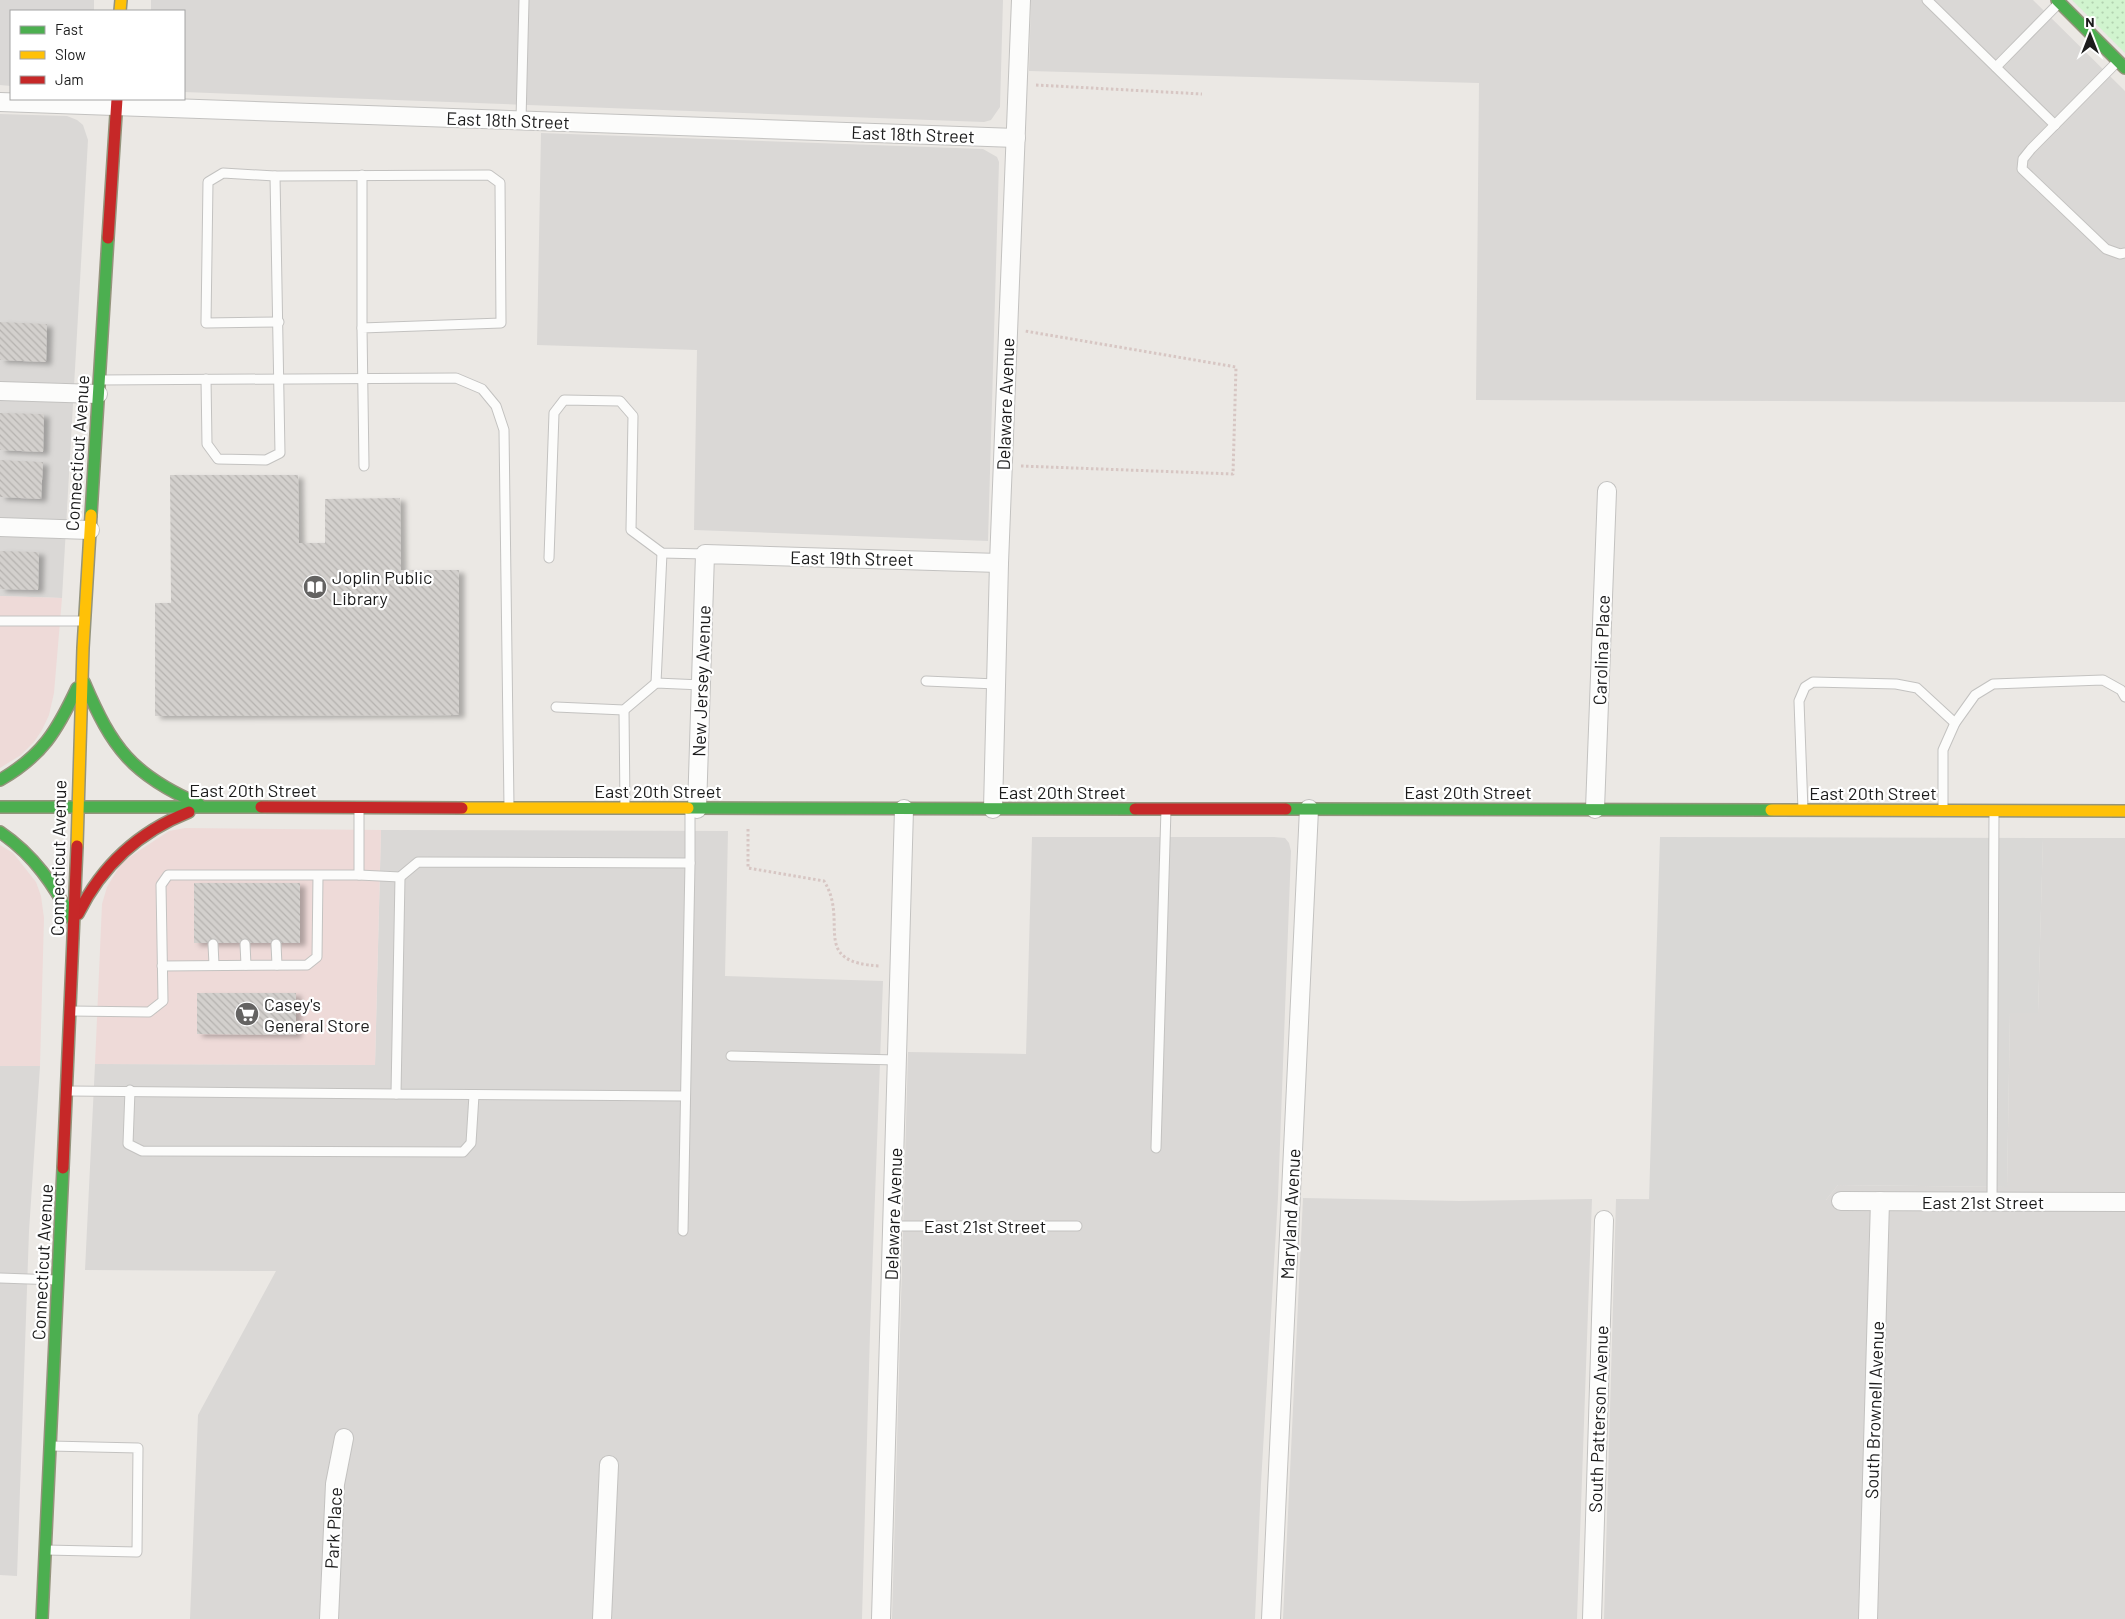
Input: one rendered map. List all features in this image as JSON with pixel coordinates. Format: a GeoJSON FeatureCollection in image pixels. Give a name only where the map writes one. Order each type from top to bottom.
{"type":"FeatureCollection","features":[{"type":"Feature","properties":{"kind":"main road"},"geometry":{"type":"LineString","coordinates":[[2058,1],[2122,65]]}},
{"type":"Feature","properties":{"kind":"main road","name":"Connecticut Avenue"},"geometry":{"type":"LineString","coordinates":[[42,1619],[71,1011],[76,807],[84,621],[117,102]]}},
{"type":"Feature","properties":{"kind":"main road"},"geometry":{"type":"LineString","coordinates":[[0,780],[29,763],[51,741],[82,677]]}},
{"type":"Feature","properties":{"kind":"main road"},"geometry":{"type":"LineString","coordinates":[[82,677],[106,730],[132,765],[157,784],[205,807]]}},
{"type":"Feature","properties":{"kind":"main road","name":"East 20th Street"},"geometry":{"type":"LineString","coordinates":[[0,806],[2125,811]]}},
{"type":"Feature","properties":{"kind":"main road"},"geometry":{"type":"LineString","coordinates":[[74,923],[86,896],[96,880],[137,838],[160,824],[205,807]]}},
{"type":"Feature","properties":{"kind":"main road"},"geometry":{"type":"LineString","coordinates":[[0,832],[21,846],[31,856],[62,898],[74,923]]}},
{"type":"Feature","properties":{"kind":"street","name":"Delaware Avenue"},"geometry":{"type":"LineString","coordinates":[[993,809],[999,563],[1021,0]]}},
{"type":"Feature","properties":{"kind":"street","name":"East 18th Street"},"geometry":{"type":"LineString","coordinates":[[0,102],[117,102],[521,120],[1016,138]]}},
{"type":"Feature","properties":{"kind":"street"},"geometry":{"type":"LineString","coordinates":[[0,391],[99,387]]}},
{"type":"Feature","properties":{"kind":"street","name":"Carolina Place"},"geometry":{"type":"LineString","coordinates":[[1595,809],[1607,491]]}},
{"type":"Feature","properties":{"kind":"street"},"geometry":{"type":"LineString","coordinates":[[0,527],[90,530]]}},
{"type":"Feature","properties":{"kind":"street","name":"East 19th Street"},"geometry":{"type":"LineString","coordinates":[[705,554],[999,563]]}},
{"type":"Feature","properties":{"kind":"street","name":"New Jersey Avenue"},"geometry":{"type":"LineString","coordinates":[[694,809],[702,685],[705,554]]}},
{"type":"Feature","properties":{"kind":"street","name":"Delaware Avenue"},"geometry":{"type":"LineString","coordinates":[[881,1619],[904,809]]}},
{"type":"Feature","properties":{"kind":"street","name":"Maryland Avenue"},"geometry":{"type":"LineString","coordinates":[[1271,1619],[1309,809]]}},
{"type":"Feature","properties":{"kind":"street","name":"East 21st Street"},"geometry":{"type":"LineString","coordinates":[[1841,1200],[2125,1202]]}},
{"type":"Feature","properties":{"kind":"street","name":"South Brownell Avenue"},"geometry":{"type":"LineString","coordinates":[[1868,1619],[1880,1201]]}},
{"type":"Feature","properties":{"kind":"street","name":"South Patterson Avenue"},"geometry":{"type":"LineString","coordinates":[[1592,1619],[1604,1220]]}},
{"type":"Feature","properties":{"kind":"street","name":"Park Place"},"geometry":{"type":"LineString","coordinates":[[329,1619],[335,1484],[344,1438]]}},
{"type":"Feature","properties":{"kind":"street"},"geometry":{"type":"LineString","coordinates":[[602,1619],[609,1465]]}},
{"type":"Feature","properties":{"kind":"lane"},"geometry":{"type":"LineString","coordinates":[[521,120],[524,0]]}},
{"type":"Feature","properties":{"kind":"lane"},"geometry":{"type":"LineString","coordinates":[[1927,0],[2055,125]]}},
{"type":"Feature","properties":{"kind":"lane"},"geometry":{"type":"LineString","coordinates":[[1996,67],[2058,1]]}},
{"type":"Feature","properties":{"kind":"lane"},"geometry":{"type":"LineString","coordinates":[[2122,65],[2055,125],[2023,159],[2022,169],[2106,249],[2120,254],[2125,253]]}},
{"type":"Feature","properties":{"kind":"lane"},"geometry":{"type":"LineString","coordinates":[[279,322],[206,323],[208,182],[223,174],[275,176],[489,175],[500,184],[501,323],[362,328]]}},
{"type":"Feature","properties":{"kind":"lane"},"geometry":{"type":"LineString","coordinates":[[362,175],[364,466]]}},
{"type":"Feature","properties":{"kind":"lane"},"geometry":{"type":"LineString","coordinates":[[206,378],[207,444],[218,459],[266,460],[280,453],[275,176]]}},
{"type":"Feature","properties":{"kind":"lane"},"geometry":{"type":"LineString","coordinates":[[99,387],[206,378],[363,377],[456,378],[482,388],[496,406],[504,430],[509,807]]}},
{"type":"Feature","properties":{"kind":"lane"},"geometry":{"type":"LineString","coordinates":[[549,558],[554,413],[564,400],[620,401],[633,416],[631,530],[662,553],[705,554]]}},
{"type":"Feature","properties":{"kind":"lane"},"geometry":{"type":"LineString","coordinates":[[656,683],[662,553]]}},
{"type":"Feature","properties":{"kind":"lane"},"geometry":{"type":"LineString","coordinates":[[0,620],[84,621]]}},
{"type":"Feature","properties":{"kind":"lane"},"geometry":{"type":"LineString","coordinates":[[1943,810],[1943,750],[1955,723],[1975,695],[1992,684],[2103,680],[2122,690],[2125,696]]}},
{"type":"Feature","properties":{"kind":"lane"},"geometry":{"type":"LineString","coordinates":[[926,681],[996,684]]}},
{"type":"Feature","properties":{"kind":"lane"},"geometry":{"type":"LineString","coordinates":[[1803,810],[1800,701],[1805,687],[1813,682],[1896,684],[1917,688],[1955,723]]}},
{"type":"Feature","properties":{"kind":"lane"},"geometry":{"type":"LineString","coordinates":[[556,707],[624,710],[656,683],[702,685]]}},
{"type":"Feature","properties":{"kind":"lane"},"geometry":{"type":"LineString","coordinates":[[624,710],[625,808]]}},
{"type":"Feature","properties":{"kind":"lane"},"geometry":{"type":"LineString","coordinates":[[359,807],[359,875]]}},
{"type":"Feature","properties":{"kind":"lane"},"geometry":{"type":"LineString","coordinates":[[683,1231],[690,864],[694,809]]}},
{"type":"Feature","properties":{"kind":"lane"},"geometry":{"type":"LineString","coordinates":[[1156,1148],[1166,809]]}},
{"type":"Feature","properties":{"kind":"lane"},"geometry":{"type":"LineString","coordinates":[[1992,1202],[1994,810]]}},
{"type":"Feature","properties":{"kind":"lane"},"geometry":{"type":"LineString","coordinates":[[71,1011],[149,1012],[163,1001],[161,885],[168,875],[211,880],[244,876],[359,875],[400,877],[418,862],[690,864]]}},
{"type":"Feature","properties":{"kind":"lane"},"geometry":{"type":"LineString","coordinates":[[244,876],[244,886]]}},
{"type":"Feature","properties":{"kind":"lane"},"geometry":{"type":"LineString","coordinates":[[275,876],[275,886]]}},
{"type":"Feature","properties":{"kind":"lane"},"geometry":{"type":"LineString","coordinates":[[162,966],[307,965],[317,957],[318,876]]}},
{"type":"Feature","properties":{"kind":"lane"},"geometry":{"type":"LineString","coordinates":[[396,1094],[400,877]]}},
{"type":"Feature","properties":{"kind":"lane"},"geometry":{"type":"LineString","coordinates":[[213,944],[214,966]]}},
{"type":"Feature","properties":{"kind":"lane"},"geometry":{"type":"LineString","coordinates":[[245,944],[246,966]]}},
{"type":"Feature","properties":{"kind":"lane"},"geometry":{"type":"LineString","coordinates":[[276,944],[277,965]]}},
{"type":"Feature","properties":{"kind":"lane"},"geometry":{"type":"LineString","coordinates":[[731,1056],[897,1060]]}},
{"type":"Feature","properties":{"kind":"lane"},"geometry":{"type":"LineString","coordinates":[[67,1091],[130,1090],[685,1096]]}},
{"type":"Feature","properties":{"kind":"lane"},"geometry":{"type":"LineString","coordinates":[[130,1090],[128,1144],[142,1151],[463,1152],[471,1143],[474,1095]]}},
{"type":"Feature","properties":{"kind":"lane","name":"East 21st Street"},"geometry":{"type":"LineString","coordinates":[[892,1226],[1077,1226]]}},
{"type":"Feature","properties":{"kind":"lane"},"geometry":{"type":"LineString","coordinates":[[0,1278],[58,1280]]}},
{"type":"Feature","properties":{"kind":"lane"},"geometry":{"type":"LineString","coordinates":[[45,1550],[137,1552],[138,1448],[50,1446]]}},
{"type":"Feature","properties":{"kind":"path"},"geometry":{"type":"LineString","coordinates":[[1018,85],[1202,94]]}},
{"type":"Feature","properties":{"kind":"path"},"geometry":{"type":"LineString","coordinates":[[1003,466],[1233,474],[1236,367],[1008,328]]}},
{"type":"Feature","properties":{"kind":"path"},"geometry":{"type":"LineString","coordinates":[[748,809],[748,868],[824,881],[832,893],[835,939],[838,952],[846,960],[863,966],[900,967]]}},
{"type":"Feature","properties":{"kind":"shaded area"},"geometry":{"type":"Polygon","coordinates":[[[0,0],[94,0],[94,10],[10,10],[10,86],[0,85],[0,0]]]}},
{"type":"Feature","properties":{"kind":"shaded area"},"geometry":{"type":"Polygon","coordinates":[[[151,0],[1003,0],[1000,107],[991,120],[984,122],[185,92],[185,10],[151,10],[151,0]]]}},
{"type":"Feature","properties":{"kind":"shaded area"},"geometry":{"type":"Polygon","coordinates":[[[1031,0],[2033,0],[2125,91],[2125,402],[1476,400],[1479,83],[1029,71],[1031,0]]]}},
{"type":"Feature","properties":{"kind":"shaded area"},"geometry":{"type":"Polygon","coordinates":[[[0,114],[67,116],[83,125],[88,140],[62,598],[0,596],[0,114]]]}},
{"type":"Feature","properties":{"kind":"shaded area"},"geometry":{"type":"Polygon","coordinates":[[[541,133],[983,149],[997,157],[999,162],[988,541],[694,530],[697,350],[537,345],[541,133]]]}},
{"type":"Feature","properties":{"kind":"shaded area"},"geometry":{"type":"Polygon","coordinates":[[[0,596],[62,598],[54,693],[49,715],[34,742],[21,755],[0,768],[0,596]]]}},
{"type":"Feature","properties":{"kind":"shaded area"},"geometry":{"type":"Polygon","coordinates":[[[185,828],[381,830],[375,1065],[95,1064],[102,904],[107,887],[122,862],[169,831],[185,828]]]}},
{"type":"Feature","properties":{"kind":"shaded area"},"geometry":{"type":"Polygon","coordinates":[[[381,830],[728,831],[725,976],[883,981],[862,1619],[190,1619],[198,1415],[276,1271],[85,1270],[95,1064],[375,1065],[381,830]]]}},
{"type":"Feature","properties":{"kind":"shaded area"},"geometry":{"type":"Polygon","coordinates":[[[1032,837],[1274,837],[1285,838],[1289,843],[1291,851],[1278,1197],[1255,1619],[892,1619],[908,1052],[1026,1054],[1032,837]]]}},
{"type":"Feature","properties":{"kind":"shaded area"},"geometry":{"type":"Polygon","coordinates":[[[1660,837],[2043,838],[2038,1013],[2010,1013],[2007,1187],[1838,1185],[1826,1200],[1649,1200],[1660,837]]]}},
{"type":"Feature","properties":{"kind":"shaded area"},"geometry":{"type":"Polygon","coordinates":[[[2043,838],[2125,838],[2125,1619],[1604,1619],[1616,1199],[1826,1200],[1838,1185],[2007,1187],[2010,1013],[2038,1013],[2043,838]]]}},
{"type":"Feature","properties":{"kind":"shaded area"},"geometry":{"type":"Polygon","coordinates":[[[0,845],[13,853],[36,882],[41,896],[44,918],[40,1066],[0,1066],[0,845]]]}},
{"type":"Feature","properties":{"kind":"shaded area"},"geometry":{"type":"Polygon","coordinates":[[[0,1066],[40,1066],[29,1231],[17,1576],[0,1575],[0,1066]]]}},
{"type":"Feature","properties":{"kind":"shaded area"},"geometry":{"type":"Polygon","coordinates":[[[1303,1198],[1460,1201],[1592,1199],[1577,1619],[1283,1619],[1303,1198]]]}},
{"type":"Feature","properties":{"kind":"green space"},"geometry":{"type":"Polygon","coordinates":[[[2072,0],[2125,0],[2125,53],[2072,0]]]}},
{"type":"Feature","properties":{"kind":"building"},"geometry":{"type":"Polygon","coordinates":[[[0,322],[47,324],[46,362],[0,360],[0,322]]]}},
{"type":"Feature","properties":{"kind":"building"},"geometry":{"type":"Polygon","coordinates":[[[0,413],[44,414],[43,452],[0,450],[0,413]]]}},
{"type":"Feature","properties":{"kind":"building"},"geometry":{"type":"Polygon","coordinates":[[[0,460],[43,462],[41,499],[0,497],[0,460]]]}},
{"type":"Feature","properties":{"kind":"building","name":"Joplin Public Library"},"geometry":{"type":"Polygon","coordinates":[[[170,475],[298,475],[299,543],[325,543],[325,499],[400,498],[401,570],[459,570],[459,715],[155,716],[155,603],[171,603],[170,475]]]}},
{"type":"Feature","properties":{"kind":"building"},"geometry":{"type":"Polygon","coordinates":[[[0,551],[39,552],[38,590],[0,589],[0,551]]]}},
{"type":"Feature","properties":{"kind":"building"},"geometry":{"type":"Polygon","coordinates":[[[194,883],[300,883],[300,943],[194,943],[194,883]]]}},
{"type":"Feature","properties":{"kind":"building","name":"Casey's General Store"},"geometry":{"type":"Polygon","coordinates":[[[197,993],[296,993],[296,1035],[197,1034],[197,993]]]}},
{"type":"Feature","properties":{"kind":"traffic: fast"},"geometry":{"type":"LineString","coordinates":[[2057,0],[2125,68]]}},
{"type":"Feature","properties":{"kind":"traffic: fast"},"geometry":{"type":"LineString","coordinates":[[91,515],[108,238]]}},
{"type":"Feature","properties":{"kind":"traffic: fast"},"geometry":{"type":"LineString","coordinates":[[84,682],[104,725],[127,757],[157,782],[199,804]]}},
{"type":"Feature","properties":{"kind":"traffic: fast"},"geometry":{"type":"LineString","coordinates":[[0,780],[15,771],[38,752],[55,730],[77,688]]}},
{"type":"Feature","properties":{"kind":"traffic: fast"},"geometry":{"type":"LineString","coordinates":[[0,807],[261,807]]}},
{"type":"Feature","properties":{"kind":"traffic: fast"},"geometry":{"type":"LineString","coordinates":[[688,808],[1135,809]]}},
{"type":"Feature","properties":{"kind":"traffic: fast"},"geometry":{"type":"LineString","coordinates":[[1286,809],[1771,810]]}},
{"type":"Feature","properties":{"kind":"traffic: fast"},"geometry":{"type":"LineString","coordinates":[[0,832],[33,861],[51,883],[73,921]]}},
{"type":"Feature","properties":{"kind":"traffic: fast"},"geometry":{"type":"LineString","coordinates":[[42,1619],[63,1168]]}},
{"type":"Feature","properties":{"kind":"traffic: slow"},"geometry":{"type":"LineString","coordinates":[[120,10],[121,0]]}},
{"type":"Feature","properties":{"kind":"traffic: slow"},"geometry":{"type":"LineString","coordinates":[[77,846],[83,648],[91,515]]}},
{"type":"Feature","properties":{"kind":"traffic: slow"},"geometry":{"type":"LineString","coordinates":[[462,808],[688,808]]}},
{"type":"Feature","properties":{"kind":"traffic: slow"},"geometry":{"type":"LineString","coordinates":[[1771,810],[2125,811]]}},
{"type":"Feature","properties":{"kind":"traffic: jam"},"geometry":{"type":"LineString","coordinates":[[108,238],[117,100]]}},
{"type":"Feature","properties":{"kind":"traffic: jam"},"geometry":{"type":"LineString","coordinates":[[261,807],[462,808]]}},
{"type":"Feature","properties":{"kind":"traffic: jam"},"geometry":{"type":"LineString","coordinates":[[1135,809],[1286,809]]}},
{"type":"Feature","properties":{"kind":"traffic: jam"},"geometry":{"type":"LineString","coordinates":[[78,914],[98,880],[123,852],[154,829],[189,812]]}},
{"type":"Feature","properties":{"kind":"traffic: jam"},"geometry":{"type":"LineString","coordinates":[[63,1168],[77,846]]}},
{"type":"Feature","properties":{"kind":"place","name":"Joplin Public Library"},"geometry":{"type":"Point","coordinates":[315,587]}},
{"type":"Feature","properties":{"kind":"place","name":"Casey's General Store"},"geometry":{"type":"Point","coordinates":[247,1014]}}]}
